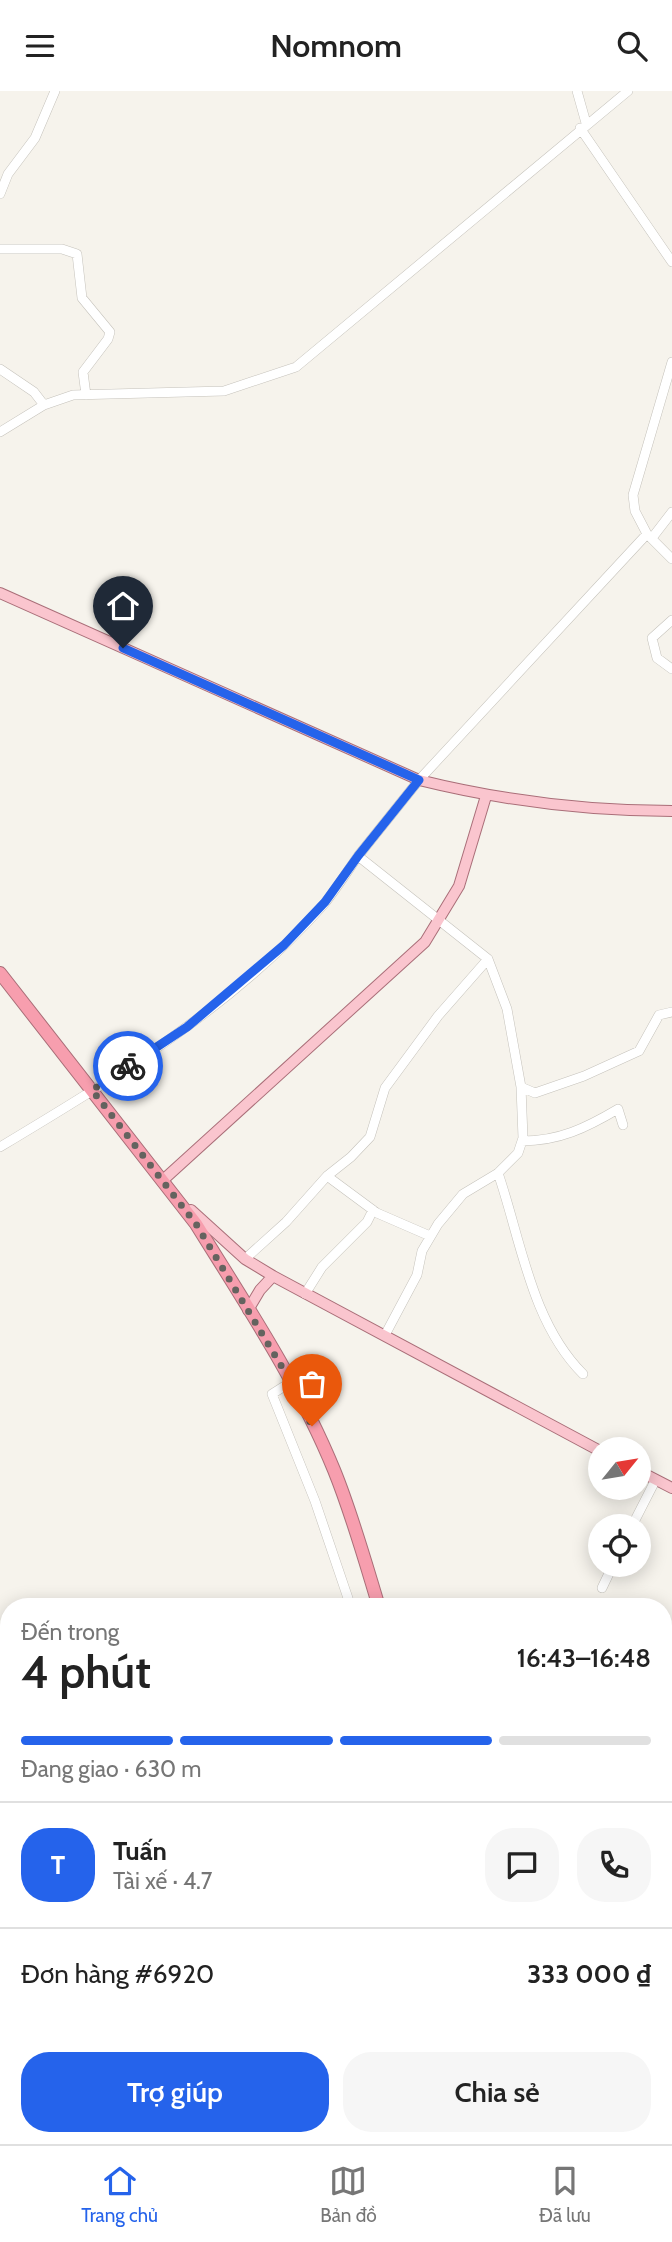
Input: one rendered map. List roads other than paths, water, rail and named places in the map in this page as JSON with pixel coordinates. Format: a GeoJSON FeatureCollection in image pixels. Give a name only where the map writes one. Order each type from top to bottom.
{"type":"FeatureCollection","features":[{"type":"Feature","properties":{"kind":"highway"},"geometry":{"type":"LineString","coordinates":[[0,973],[196,1224],[248,1310],[291,1382],[334,1470],[376,1598]]}},
{"type":"Feature","properties":{"kind":"main road"},"geometry":{"type":"LineString","coordinates":[[0,593],[419,780],[486,796],[563,807],[672,811]]}},
{"type":"Feature","properties":{"kind":"main road"},"geometry":{"type":"LineString","coordinates":[[486,796],[460,886],[425,941],[162,1181],[245,1259],[305,1294],[588,1445]]}},
{"type":"Feature","properties":{"kind":"main road"},"geometry":{"type":"LineString","coordinates":[[248,1310],[260,1290],[273,1276]]}},
{"type":"Feature","properties":{"kind":"main road"},"geometry":{"type":"LineString","coordinates":[[651,1479],[671,1487]]}},
{"type":"Feature","properties":{"kind":"street"},"geometry":{"type":"LineString","coordinates":[[0,194],[8,174],[35,138],[55,91]]}},
{"type":"Feature","properties":{"kind":"street"},"geometry":{"type":"LineString","coordinates":[[576,91],[583,126],[672,262]]}},
{"type":"Feature","properties":{"kind":"street"},"geometry":{"type":"LineString","coordinates":[[0,432],[44,405],[73,395],[224,391],[296,367],[628,91]]}},
{"type":"Feature","properties":{"kind":"street"},"geometry":{"type":"LineString","coordinates":[[0,249],[62,249],[77,254],[82,298],[110,332],[108,339],[83,372],[86,395]]}},
{"type":"Feature","properties":{"kind":"street"},"geometry":{"type":"LineString","coordinates":[[672,362],[633,495],[635,511],[649,536],[672,559]]}},
{"type":"Feature","properties":{"kind":"street"},"geometry":{"type":"LineString","coordinates":[[0,369],[34,392],[44,405]]}},
{"type":"Feature","properties":{"kind":"street"},"geometry":{"type":"LineString","coordinates":[[0,1147],[187,1027],[242,983],[325,902],[419,780],[672,512]]}},
{"type":"Feature","properties":{"kind":"street"},"geometry":{"type":"LineString","coordinates":[[672,620],[652,638],[657,659],[672,669]]}},
{"type":"Feature","properties":{"kind":"street"},"geometry":{"type":"LineString","coordinates":[[358,856],[488,959],[507,1009],[522,1087],[522,1141],[518,1153],[498,1173],[463,1194],[430,1236],[422,1251],[417,1275],[385,1335]]}},
{"type":"Feature","properties":{"kind":"street"},"geometry":{"type":"LineString","coordinates":[[245,1259],[286,1222],[327,1176],[351,1157],[369,1137],[385,1088],[438,1016],[488,959]]}},
{"type":"Feature","properties":{"kind":"street"},"geometry":{"type":"LineString","coordinates":[[522,1087],[535,1093],[632,1055],[639,1051],[659,1015],[672,1012]]}},
{"type":"Feature","properties":{"kind":"street"},"geometry":{"type":"LineString","coordinates":[[522,1141],[548,1141],[572,1134],[618,1109],[624,1125]]}},
{"type":"Feature","properties":{"kind":"street"},"geometry":{"type":"LineString","coordinates":[[498,1173],[541,1305],[560,1346],[583,1374]]}},
{"type":"Feature","properties":{"kind":"street"},"geometry":{"type":"LineString","coordinates":[[327,1176],[373,1210],[430,1236]]}},
{"type":"Feature","properties":{"kind":"street"},"geometry":{"type":"LineString","coordinates":[[305,1294],[328,1259],[367,1222],[373,1210]]}},
{"type":"Feature","properties":{"kind":"street"},"geometry":{"type":"LineString","coordinates":[[291,1382],[272,1394],[315,1501],[348,1598]]}},
{"type":"Feature","properties":{"kind":"street"},"geometry":{"type":"LineString","coordinates":[[638,1514],[655,1481]]}},
{"type":"Feature","properties":{"kind":"street"},"geometry":{"type":"LineString","coordinates":[[601,1588],[607,1577]]}}]}
